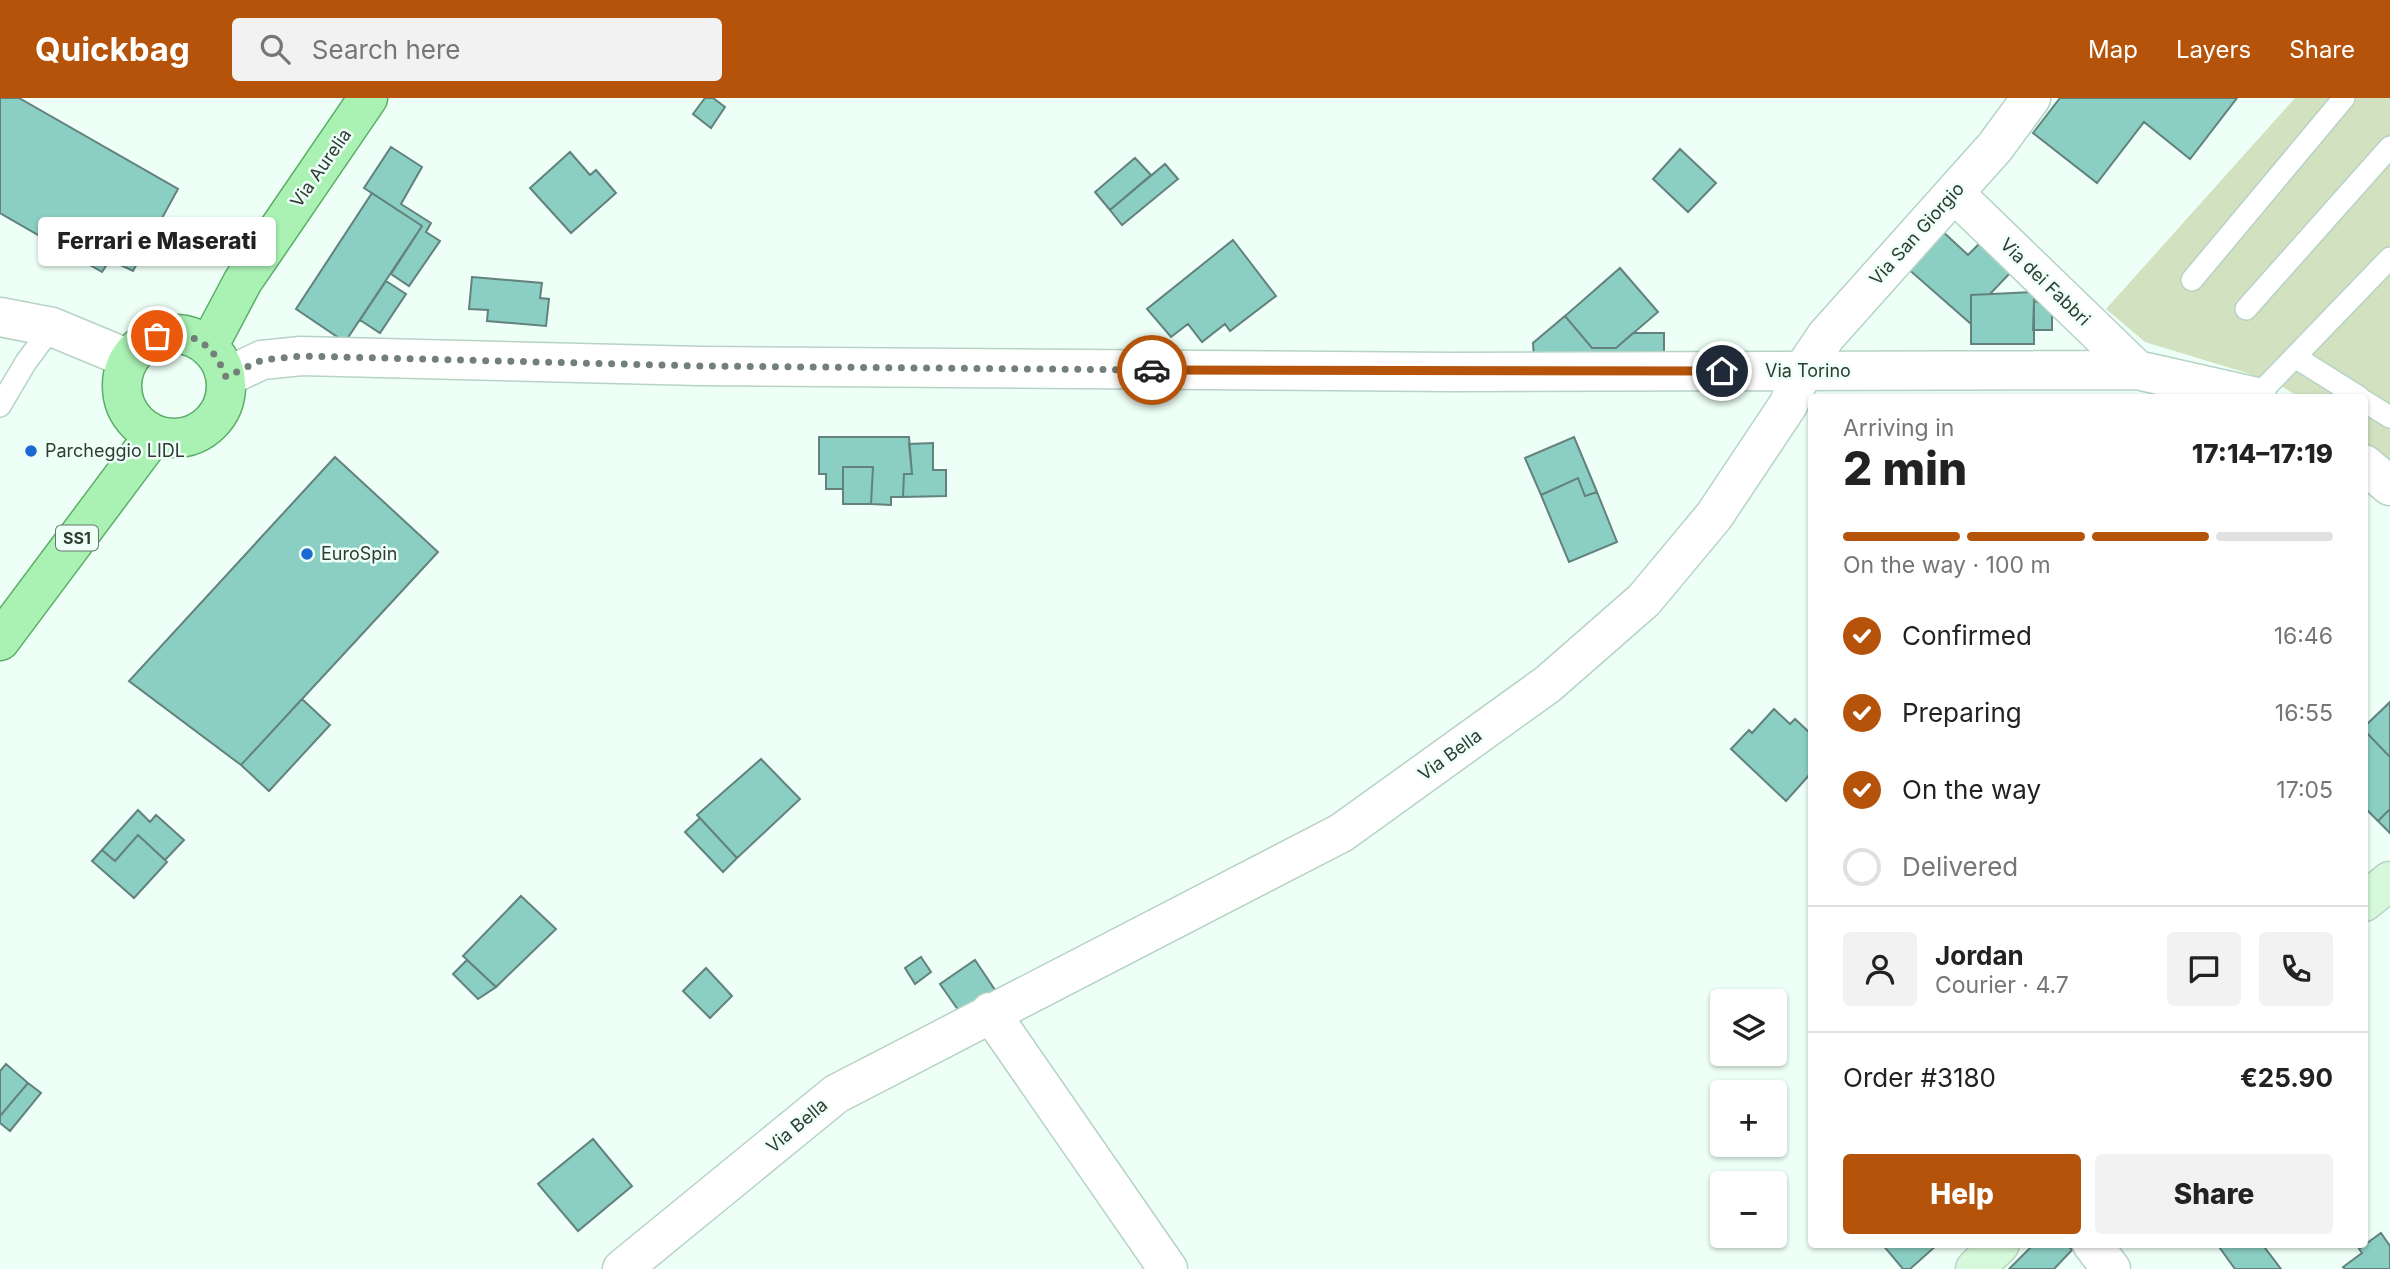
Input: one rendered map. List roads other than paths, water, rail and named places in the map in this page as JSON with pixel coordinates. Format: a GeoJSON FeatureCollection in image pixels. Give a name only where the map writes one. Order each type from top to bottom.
{"type":"FeatureCollection","features":[{"type":"Feature","properties":{"kind":"main road","name":"Via Aurelia"},"geometry":{"type":"LineString","coordinates":[[155,435],[173,438],[191,436],[207,427],[219,413],[226,396],[217,362],[243,281],[368,98]]}},
{"type":"Feature","properties":{"kind":"main road"},"geometry":{"type":"LineString","coordinates":[[155,435],[139,426],[128,411],[122,394],[122,376],[129,359],[141,345],[157,336],[175,333],[193,337],[217,362]]}},
{"type":"Feature","properties":{"kind":"main road","name":"SS1"},"geometry":{"type":"LineString","coordinates":[[0,641],[155,435]]}},
{"type":"Feature","properties":{"kind":"main road"},"geometry":{"type":"LineString","coordinates":[[2368,899],[2390,881]]}},
{"type":"Feature","properties":{"kind":"main road"},"geometry":{"type":"LineString","coordinates":[[1975,1269],[1996,1248]]}},
{"type":"Feature","properties":{"kind":"street","name":"Via San Giorgio"},"geometry":{"type":"LineString","coordinates":[[1802,370],[1826,336],[1995,147],[2031,98]]}},
{"type":"Feature","properties":{"kind":"street","name":"Via dei Fabbri"},"geometry":{"type":"LineString","coordinates":[[1954,193],[2137,370]]}},
{"type":"Feature","properties":{"kind":"street"},"geometry":{"type":"LineString","coordinates":[[0,317],[52,327],[129,359]]}},
{"type":"Feature","properties":{"kind":"street","name":"Via Torino"},"geometry":{"type":"LineString","coordinates":[[217,362],[301,356],[728,366],[1452,372],[2137,370],[2244,394]]}},
{"type":"Feature","properties":{"kind":"street","name":"Via Bella"},"geometry":{"type":"LineString","coordinates":[[622,1269],[836,1094],[990,1012],[1341,833],[1548,684],[1644,600],[1714,516],[1787,405],[1802,370]]}},
{"type":"Feature","properties":{"kind":"street"},"geometry":{"type":"LineString","coordinates":[[2368,467],[2390,486]]}},
{"type":"Feature","properties":{"kind":"street"},"geometry":{"type":"LineString","coordinates":[[990,1012],[1168,1269]]}},
{"type":"Feature","properties":{"kind":"street"},"geometry":{"type":"LineString","coordinates":[[2095,1248],[2111,1269]]}},
{"type":"Feature","properties":{"kind":"lane"},"geometry":{"type":"LineString","coordinates":[[2192,280],[2344,98]]}},
{"type":"Feature","properties":{"kind":"lane"},"geometry":{"type":"LineString","coordinates":[[2246,309],[2390,147]]}},
{"type":"Feature","properties":{"kind":"lane"},"geometry":{"type":"LineString","coordinates":[[2260,394],[2390,258]]}},
{"type":"Feature","properties":{"kind":"lane"},"geometry":{"type":"LineString","coordinates":[[0,406],[26,362],[52,327]]}},
{"type":"Feature","properties":{"kind":"lane"},"geometry":{"type":"LineString","coordinates":[[2295,357],[2354,394]]}},
{"type":"Feature","properties":{"kind":"lane"},"geometry":{"type":"LineString","coordinates":[[2368,403],[2390,417]]}},
{"type":"Feature","properties":{"kind":"place","name":"Ferrari e Maserati"},"geometry":{"type":"Point","coordinates":[157,336]}},
{"type":"Feature","properties":{"kind":"place","name":"Parcheggio LIDL"},"geometry":{"type":"Point","coordinates":[31,451]}},
{"type":"Feature","properties":{"kind":"place","name":"EuroSpin"},"geometry":{"type":"Point","coordinates":[307,554]}}]}
